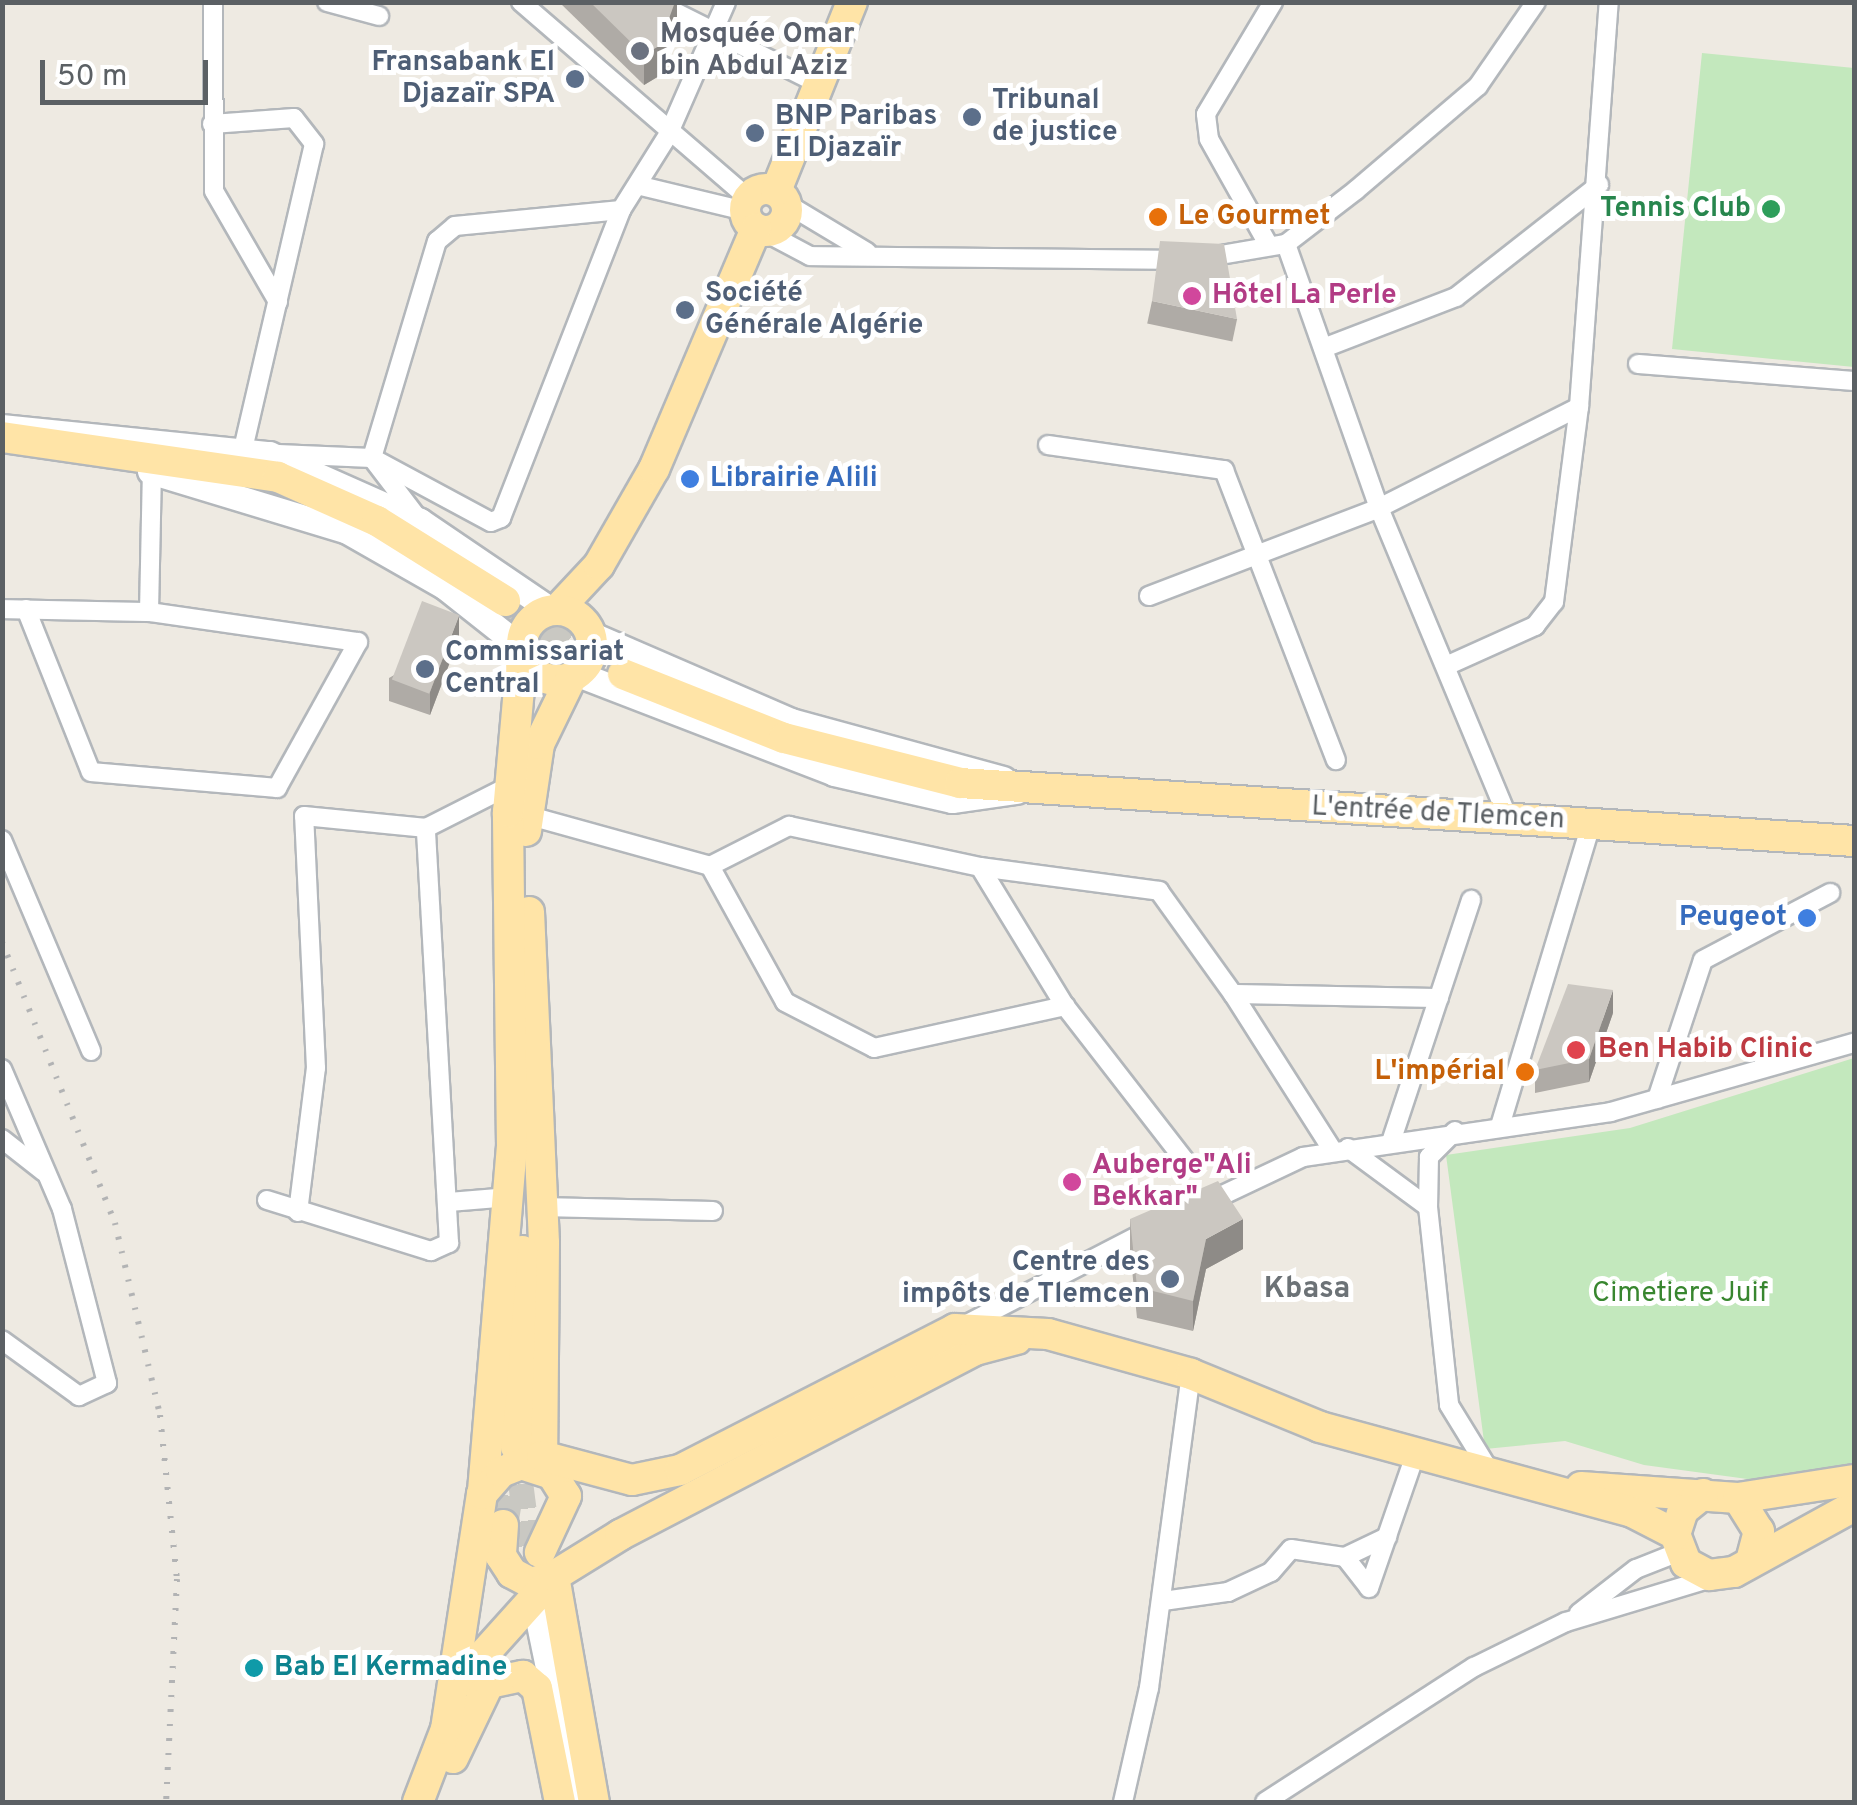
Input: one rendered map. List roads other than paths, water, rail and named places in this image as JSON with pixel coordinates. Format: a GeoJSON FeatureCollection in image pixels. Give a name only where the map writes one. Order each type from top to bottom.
{"type":"FeatureCollection","features":[{"type":"Feature","properties":{"kind":"main road"},"geometry":{"type":"LineString","coordinates":[[515,813],[544,726],[574,676],[654,468],[821,85],[852,2]]}},
{"type":"Feature","properties":{"kind":"main road"},"geometry":{"type":"LineString","coordinates":[[2,427],[269,454],[420,521],[589,630]]}},
{"type":"Feature","properties":{"kind":"main road"},"geometry":{"type":"LineString","coordinates":[[2,437],[278,477],[452,566],[505,601]]}},
{"type":"Feature","properties":{"kind":"main road"},"geometry":{"type":"LineString","coordinates":[[2,445],[152,471],[347,532],[445,587],[522,651],[547,680],[574,676]]}},
{"type":"Feature","properties":{"kind":"main road"},"geometry":{"type":"LineString","coordinates":[[482,1494],[524,1456],[526,1146],[515,813],[526,626],[555,610],[599,564],[654,468]]}},
{"type":"Feature","properties":{"kind":"main road","name":"L'entrée de Tlemcen"},"geometry":{"type":"LineString","coordinates":[[589,630],[791,721],[1020,789]]}},
{"type":"Feature","properties":{"kind":"main road","name":"L'entrée de Tlemcen"},"geometry":{"type":"LineString","coordinates":[[624,674],[856,759],[1020,789],[1854,841]]}},
{"type":"Feature","properties":{"kind":"main road","name":"L'entrée de Tlemcen"},"geometry":{"type":"LineString","coordinates":[[574,676],[834,773],[952,800],[1020,789]]}},
{"type":"Feature","properties":{"kind":"main road"},"geometry":{"type":"LineString","coordinates":[[418,1802],[454,1688],[525,1207]]}},
{"type":"Feature","properties":{"kind":"main road"},"geometry":{"type":"LineString","coordinates":[[524,1456],[607,1478],[656,1478],[955,1329],[1048,1334],[1191,1374],[1414,1458],[1499,1481],[1543,1488],[1738,1498],[1854,1480]]}},
{"type":"Feature","properties":{"kind":"main road"},"geometry":{"type":"LineString","coordinates":[[502,1525],[502,1556],[512,1574],[531,1583],[547,1564],[975,1350],[1048,1334]]}},
{"type":"Feature","properties":{"kind":"main road"},"geometry":{"type":"LineString","coordinates":[[454,1688],[547,1564],[566,1496],[552,1474],[524,1456]]}},
{"type":"Feature","properties":{"kind":"main road"},"geometry":{"type":"LineString","coordinates":[[1543,1488],[1677,1543],[1696,1571],[1722,1576],[1854,1506]]}},
{"type":"Feature","properties":{"kind":"main road"},"geometry":{"type":"LineString","coordinates":[[1677,1543],[1682,1510],[1703,1494]]}},
{"type":"Feature","properties":{"kind":"main road"},"geometry":{"type":"LineString","coordinates":[[1738,1498],[1759,1531],[1752,1557]]}},
{"type":"Feature","properties":{"kind":"main road"},"geometry":{"type":"LineString","coordinates":[[547,1564],[594,1802]]}},
{"type":"Feature","properties":{"kind":"main road"},"geometry":{"type":"LineString","coordinates":[[538,1619],[576,1802]]}},
{"type":"Feature","properties":{"kind":"main road"},"geometry":{"type":"LineString","coordinates":[[436,1802],[488,1683],[505,1673],[537,1688],[560,1802]]}},
{"type":"Feature","properties":{"kind":"street"},"geometry":{"type":"LineString","coordinates":[[213,2],[214,191],[278,302]]}},
{"type":"Feature","properties":{"kind":"street"},"geometry":{"type":"LineString","coordinates":[[327,2],[380,16]]}},
{"type":"Feature","properties":{"kind":"street"},"geometry":{"type":"LineString","coordinates":[[521,2],[668,136],[763,211],[789,252],[1052,264],[1278,245],[1478,86],[1536,2]]}},
{"type":"Feature","properties":{"kind":"street"},"geometry":{"type":"LineString","coordinates":[[655,2],[712,34],[821,85]]}},
{"type":"Feature","properties":{"kind":"street"},"geometry":{"type":"LineString","coordinates":[[269,454],[372,458],[497,522],[620,210],[641,186],[668,136],[726,2]]}},
{"type":"Feature","properties":{"kind":"street"},"geometry":{"type":"LineString","coordinates":[[1273,2],[1206,114],[1210,139],[1278,245],[1326,348],[1379,508],[1508,818]]}},
{"type":"Feature","properties":{"kind":"street"},"geometry":{"type":"LineString","coordinates":[[1446,666],[1535,626],[1554,602],[1580,407],[1599,185],[1609,2]]}},
{"type":"Feature","properties":{"kind":"street"},"geometry":{"type":"LineString","coordinates":[[212,124],[294,118],[314,144],[243,449]]}},
{"type":"Feature","properties":{"kind":"street"},"geometry":{"type":"LineString","coordinates":[[1326,348],[1456,297],[1599,185]]}},
{"type":"Feature","properties":{"kind":"street"},"geometry":{"type":"LineString","coordinates":[[641,186],[763,211],[872,254]]}},
{"type":"Feature","properties":{"kind":"street"},"geometry":{"type":"LineString","coordinates":[[372,458],[437,241],[455,226],[620,210]]}},
{"type":"Feature","properties":{"kind":"street"},"geometry":{"type":"LineString","coordinates":[[1638,364],[1854,381]]}},
{"type":"Feature","properties":{"kind":"street"},"geometry":{"type":"LineString","coordinates":[[1149,596],[1255,552],[1379,508],[1580,407]]}},
{"type":"Feature","properties":{"kind":"street"},"geometry":{"type":"LineString","coordinates":[[1048,445],[1224,470],[1336,760]]}},
{"type":"Feature","properties":{"kind":"street"},"geometry":{"type":"LineString","coordinates":[[372,458],[420,521]]}},
{"type":"Feature","properties":{"kind":"street"},"geometry":{"type":"LineString","coordinates":[[149,612],[152,471]]}},
{"type":"Feature","properties":{"kind":"street"},"geometry":{"type":"LineString","coordinates":[[2,609],[26,609],[149,612],[358,642],[277,788],[91,772],[26,609]]}},
{"type":"Feature","properties":{"kind":"street"},"geometry":{"type":"LineString","coordinates":[[298,1212],[316,1068],[304,816],[426,828],[468,815],[515,813],[710,866],[788,826],[980,867],[1159,891],[1341,1150],[1428,1207]]}},
{"type":"Feature","properties":{"kind":"street"},"geometry":{"type":"LineString","coordinates":[[1500,1126],[1592,822]]}},
{"type":"Feature","properties":{"kind":"street"},"geometry":{"type":"LineString","coordinates":[[267,1200],[431,1252],[451,1237],[426,828]]}},
{"type":"Feature","properties":{"kind":"street"},"geometry":{"type":"LineString","coordinates":[[2,840],[91,1051]]}},
{"type":"Feature","properties":{"kind":"street"},"geometry":{"type":"LineString","coordinates":[[710,866],[785,1002],[874,1048],[1065,1006]]}},
{"type":"Feature","properties":{"kind":"street"},"geometry":{"type":"LineString","coordinates":[[980,867],[1065,1006],[1187,1163]]}},
{"type":"Feature","properties":{"kind":"street"},"geometry":{"type":"LineString","coordinates":[[1657,1099],[1703,960],[1830,893]]}},
{"type":"Feature","properties":{"kind":"street"},"geometry":{"type":"LineString","coordinates":[[1392,1139],[1471,900]]}},
{"type":"Feature","properties":{"kind":"street"},"geometry":{"type":"LineString","coordinates":[[1233,994],[1439,998]]}},
{"type":"Feature","properties":{"kind":"street"},"geometry":{"type":"LineString","coordinates":[[955,1329],[1176,1217],[1341,1150],[1657,1099],[1854,1042]]}},
{"type":"Feature","properties":{"kind":"street"},"geometry":{"type":"LineString","coordinates":[[2,1069],[48,1176],[108,1383],[79,1396],[2,1340]]}},
{"type":"Feature","properties":{"kind":"street"},"geometry":{"type":"LineString","coordinates":[[1456,1132],[1429,1157],[1428,1207],[1449,1405],[1499,1481]]}},
{"type":"Feature","properties":{"kind":"street"},"geometry":{"type":"LineString","coordinates":[[2,1139],[48,1176]]}},
{"type":"Feature","properties":{"kind":"street"},"geometry":{"type":"LineString","coordinates":[[449,1202],[713,1210]]}},
{"type":"Feature","properties":{"kind":"street"},"geometry":{"type":"LineString","coordinates":[[1123,1802],[1163,1601],[1191,1374]]}},
{"type":"Feature","properties":{"kind":"street"},"geometry":{"type":"LineString","coordinates":[[1345,1557],[1369,1588],[1414,1458]]}},
{"type":"Feature","properties":{"kind":"street"},"geometry":{"type":"LineString","coordinates":[[1163,1601],[1228,1592],[1270,1572],[1291,1549],[1345,1557],[1387,1537]]}},
{"type":"Feature","properties":{"kind":"street"},"geometry":{"type":"LineString","coordinates":[[1566,1622],[1677,1543]]}},
{"type":"Feature","properties":{"kind":"street"},"geometry":{"type":"LineString","coordinates":[[1265,1802],[1474,1667],[1566,1622],[1722,1576]]}},
{"type":"Feature","properties":{"kind":"tunnel"},"geometry":{"type":"LineString","coordinates":[[505,601],[623,674]]}},
{"type":"Feature","properties":{"kind":"tunnel"},"geometry":{"type":"LineString","coordinates":[[516,1447],[536,1601]]}},
{"type":"Feature","properties":{"kind":"tunnel"},"geometry":{"type":"LineString","coordinates":[[503,1525],[516,1447]]}},
{"type":"Feature","properties":{"kind":"railway"},"geometry":{"type":"LineString","coordinates":[[2,942],[115,1223],[160,1415],[177,1579],[166,1802]]}},
{"type":"Feature","properties":{"kind":"place","name":"Mosquée Omar bin Abdul Aziz"},"geometry":{"type":"Point","coordinates":[640,51]}},
{"type":"Feature","properties":{"kind":"place","name":"Fransabank El Djazaïr SPA"},"geometry":{"type":"Point","coordinates":[575,79]}},
{"type":"Feature","properties":{"kind":"place","name":"Tribunal de justice"},"geometry":{"type":"Point","coordinates":[972,117]}},
{"type":"Feature","properties":{"kind":"place","name":"BNP Paribas El Djazaïr"},"geometry":{"type":"Point","coordinates":[755,133]}},
{"type":"Feature","properties":{"kind":"place","name":"Tennis Club"},"geometry":{"type":"Point","coordinates":[1771,209]}},
{"type":"Feature","properties":{"kind":"place","name":"Le Gourmet"},"geometry":{"type":"Point","coordinates":[1158,217]}},
{"type":"Feature","properties":{"kind":"place","name":"Hôtel La Perle"},"geometry":{"type":"Point","coordinates":[1192,296]}},
{"type":"Feature","properties":{"kind":"place","name":"Société Générale Algérie"},"geometry":{"type":"Point","coordinates":[685,310]}},
{"type":"Feature","properties":{"kind":"place","name":"Librairie Alili"},"geometry":{"type":"Point","coordinates":[690,479]}},
{"type":"Feature","properties":{"kind":"place","name":"Commissariat Central"},"geometry":{"type":"Point","coordinates":[425,669]}},
{"type":"Feature","properties":{"kind":"place","name":"Peugeot"},"geometry":{"type":"Point","coordinates":[1807,918]}},
{"type":"Feature","properties":{"kind":"place","name":"Ben Habib Clinic"},"geometry":{"type":"Point","coordinates":[1576,1050]}},
{"type":"Feature","properties":{"kind":"place","name":"L'impérial"},"geometry":{"type":"Point","coordinates":[1525,1072]}},
{"type":"Feature","properties":{"kind":"place","name":"Auberge\"Ali Bekkar\""},"geometry":{"type":"Point","coordinates":[1072,1182]}},
{"type":"Feature","properties":{"kind":"place","name":"Centre des impôts de Tlemcen"},"geometry":{"type":"Point","coordinates":[1170,1279]}},
{"type":"Feature","properties":{"kind":"place","name":"Bab El Kermadine"},"geometry":{"type":"Point","coordinates":[254,1668]}},
{"type":"Feature","properties":{"kind":"district","name":"Kbasa"},"geometry":{"type":"Point","coordinates":[1307,1290]}},
{"type":"Feature","properties":{"kind":"park label","name":"Cimetiere Juif"},"geometry":{"type":"Point","coordinates":[1680,1294]}}]}
